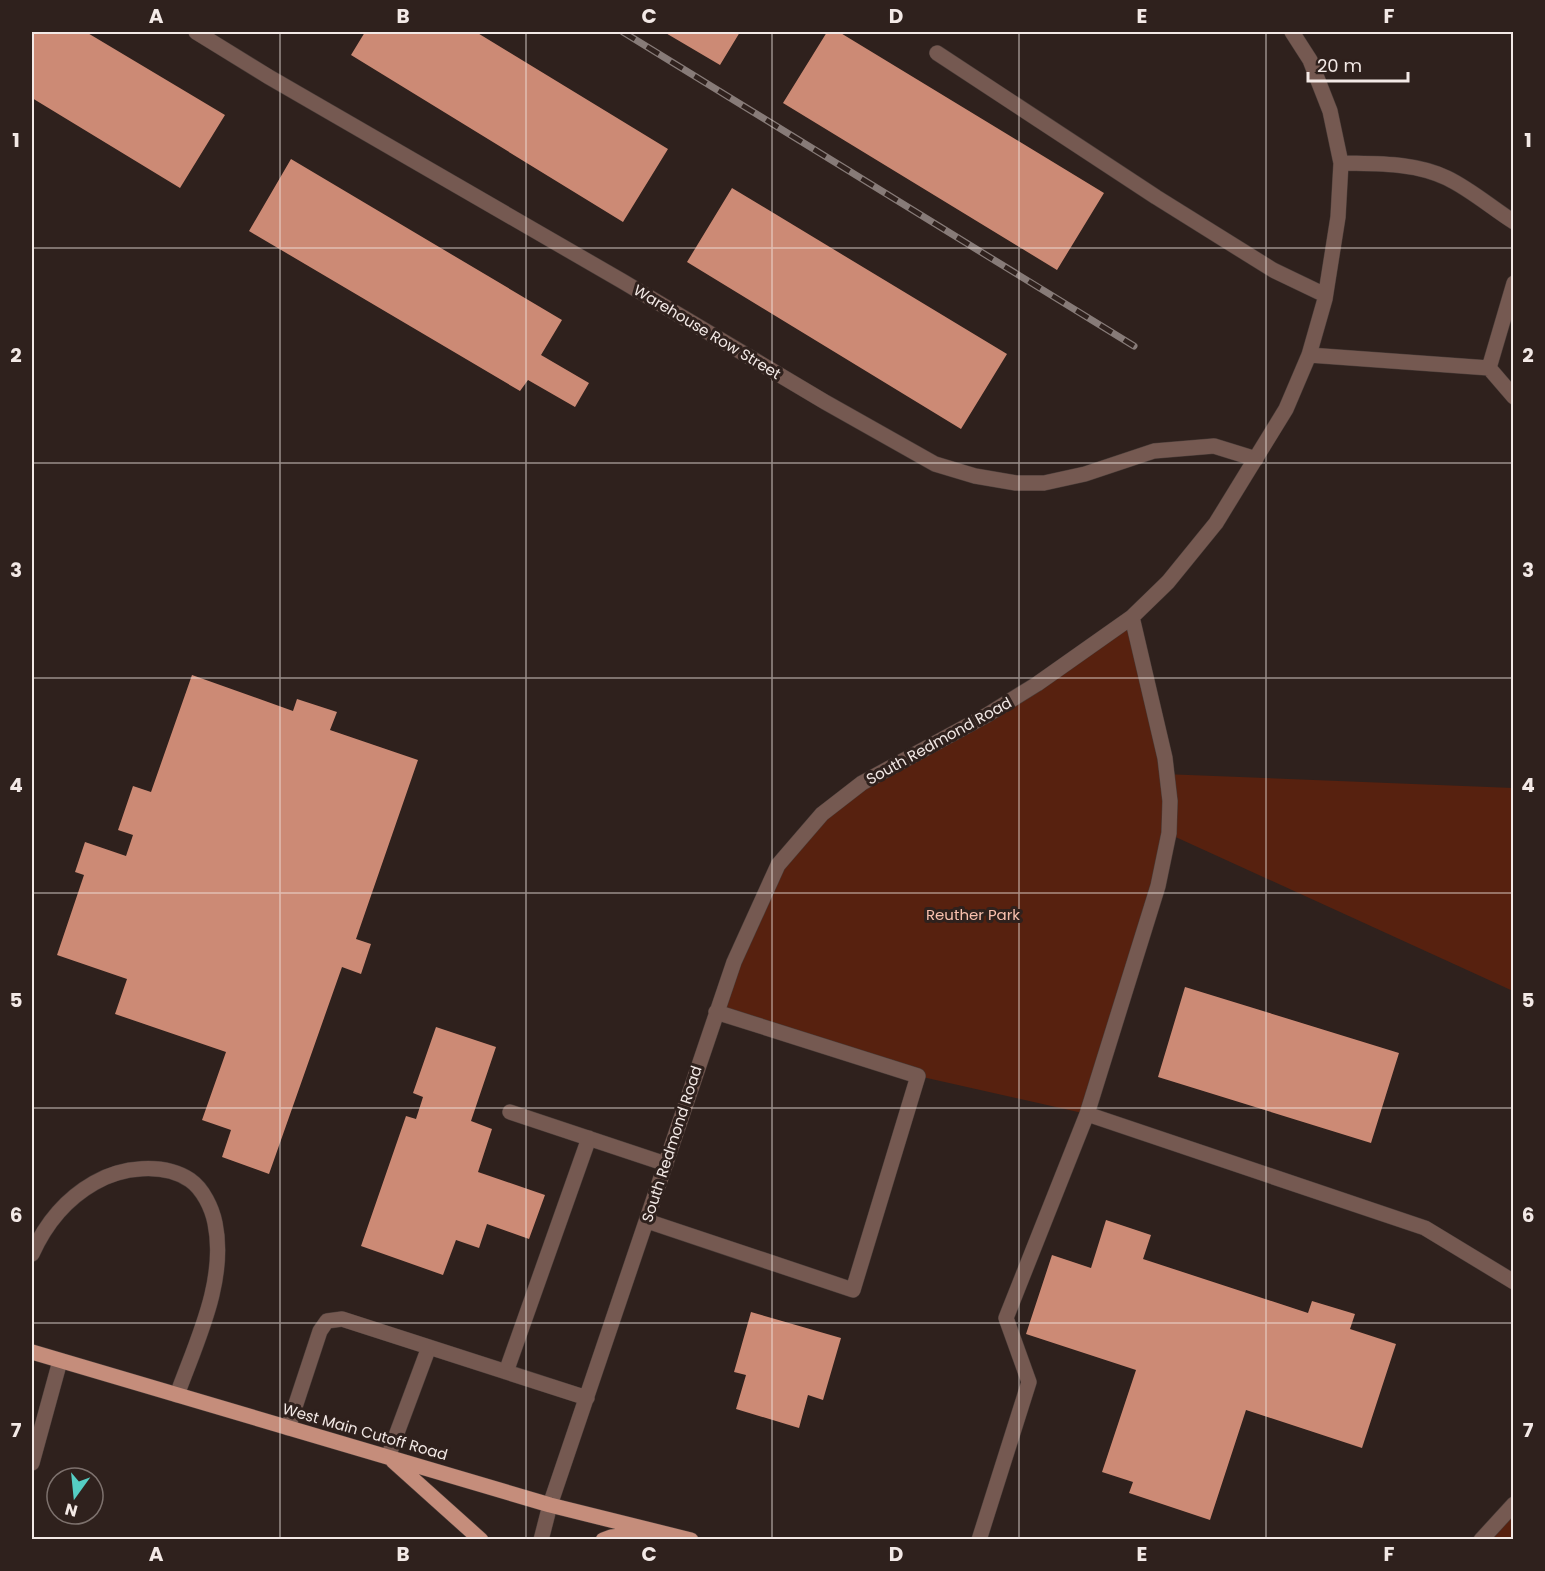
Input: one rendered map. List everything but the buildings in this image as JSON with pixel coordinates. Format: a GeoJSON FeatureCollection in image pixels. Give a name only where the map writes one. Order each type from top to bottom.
{"type":"FeatureCollection","features":[{"type":"Feature","properties":{"kind":"main road","name":"West Main Cutoff Road"},"geometry":{"type":"LineString","coordinates":[[32,1352],[550,1505],[691,1539]]}},
{"type":"Feature","properties":{"kind":"main road"},"geometry":{"type":"LineString","coordinates":[[388,1457],[481,1539]]}},
{"type":"Feature","properties":{"kind":"main road"},"geometry":{"type":"LineString","coordinates":[[603,1539],[665,1532]]}},
{"type":"Feature","properties":{"kind":"street","name":"Warehouse Row Street"},"geometry":{"type":"LineString","coordinates":[[196,32],[825,402],[935,464],[975,476],[1016,483],[1044,483],[1085,474],[1165,450],[1214,446],[1256,459]]}},
{"type":"Feature","properties":{"kind":"street","name":"South Redmond Road"},"geometry":{"type":"LineString","coordinates":[[541,1539],[550,1505],[716,1012],[734,962],[778,865],[822,814],[862,783],[987,715],[1037,684],[1132,617],[1168,582],[1216,523],[1286,409],[1309,355],[1325,295],[1338,217],[1341,163],[1330,111],[1310,60],[1292,32]]}},
{"type":"Feature","properties":{"kind":"street"},"geometry":{"type":"LineString","coordinates":[[937,53],[1156,197],[1273,270],[1325,295]]}},
{"type":"Feature","properties":{"kind":"street"},"geometry":{"type":"LineString","coordinates":[[1341,163],[1399,165],[1425,170],[1447,178],[1514,222]]}},
{"type":"Feature","properties":{"kind":"street"},"geometry":{"type":"LineString","coordinates":[[1489,368],[1514,283]]}},
{"type":"Feature","properties":{"kind":"street"},"geometry":{"type":"LineString","coordinates":[[1309,355],[1489,368],[1514,397]]}},
{"type":"Feature","properties":{"kind":"street"},"geometry":{"type":"LineString","coordinates":[[979,1539],[1029,1382],[1006,1318],[1087,1114],[1158,886],[1169,833],[1170,801],[1165,758],[1132,617]]}},
{"type":"Feature","properties":{"kind":"street"},"geometry":{"type":"LineString","coordinates":[[647,1221],[853,1290],[918,1076],[716,1012]]}},
{"type":"Feature","properties":{"kind":"street"},"geometry":{"type":"LineString","coordinates":[[510,1112],[666,1164]]}},
{"type":"Feature","properties":{"kind":"street"},"geometry":{"type":"LineString","coordinates":[[1087,1114],[1425,1228],[1514,1282]]}},
{"type":"Feature","properties":{"kind":"street"},"geometry":{"type":"LineString","coordinates":[[506,1372],[589,1138]]}},
{"type":"Feature","properties":{"kind":"street"},"geometry":{"type":"LineString","coordinates":[[32,1254],[39,1238],[63,1206],[94,1183],[128,1170],[168,1170],[191,1180],[206,1197],[215,1222],[217,1250],[209,1304],[177,1395]]}},
{"type":"Feature","properties":{"kind":"street"},"geometry":{"type":"LineString","coordinates":[[288,1428],[320,1331],[327,1321],[342,1319],[587,1398]]}},
{"type":"Feature","properties":{"kind":"street"},"geometry":{"type":"LineString","coordinates":[[388,1457],[429,1347]]}},
{"type":"Feature","properties":{"kind":"street"},"geometry":{"type":"LineString","coordinates":[[32,1463],[60,1361]]}},
{"type":"Feature","properties":{"kind":"street"},"geometry":{"type":"LineString","coordinates":[[1481,1539],[1514,1504]]}},
{"type":"Feature","properties":{"kind":"green space","name":"Reuther Park"},"geometry":{"type":"Polygon","coordinates":[[[1132,617],[1163,774],[1513,788],[1513,991],[1169,834],[1087,1114],[918,1076],[716,1012],[778,865],[822,814],[1132,617]]]}},
{"type":"Feature","properties":{"kind":"green space"},"geometry":{"type":"Polygon","coordinates":[[[1513,1504],[1513,1539],[1481,1539],[1513,1504]]]}},
{"type":"Feature","properties":{"kind":"railway"},"geometry":{"type":"LineString","coordinates":[[623,32],[1134,346]]}}]}
